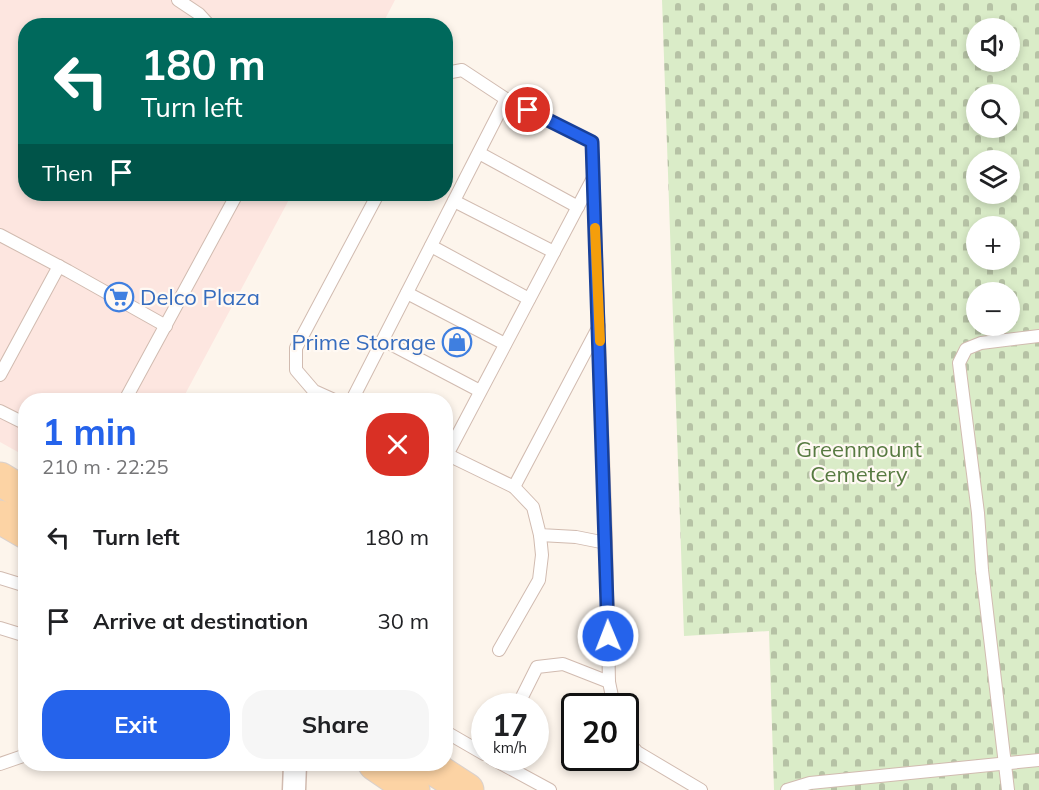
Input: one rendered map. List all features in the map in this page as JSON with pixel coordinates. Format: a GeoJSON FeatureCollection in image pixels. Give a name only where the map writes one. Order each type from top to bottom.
{"type":"FeatureCollection","features":[{"type":"Feature","properties":{"kind":"main road"},"geometry":{"type":"LineString","coordinates":[[0,479],[18,490]]}},
{"type":"Feature","properties":{"kind":"main road"},"geometry":{"type":"LineString","coordinates":[[0,517],[18,527]]}},
{"type":"Feature","properties":{"kind":"main road"},"geometry":{"type":"LineString","coordinates":[[385,771],[413,790]]}},
{"type":"Feature","properties":{"kind":"main road"},"geometry":{"type":"LineString","coordinates":[[438,771],[467,790]]}},
{"type":"Feature","properties":{"kind":"street"},"geometry":{"type":"LineString","coordinates":[[294,790],[295,771]]}},
{"type":"Feature","properties":{"kind":"lane"},"geometry":{"type":"LineString","coordinates":[[178,0],[202,18]]}},
{"type":"Feature","properties":{"kind":"lane"},"geometry":{"type":"LineString","coordinates":[[453,71],[462,69],[506,99],[592,142],[609,682],[611,693]]}},
{"type":"Feature","properties":{"kind":"lane"},"geometry":{"type":"LineString","coordinates":[[356,393],[506,99]]}},
{"type":"Feature","properties":{"kind":"lane"},"geometry":{"type":"LineString","coordinates":[[479,153],[578,207]]}},
{"type":"Feature","properties":{"kind":"lane"},"geometry":{"type":"LineString","coordinates":[[453,441],[594,178]]}},
{"type":"Feature","properties":{"kind":"lane"},"geometry":{"type":"LineString","coordinates":[[129,393],[233,201]]}},
{"type":"Feature","properties":{"kind":"lane"},"geometry":{"type":"LineString","coordinates":[[318,393],[314,391],[296,369],[296,348],[374,201]]}},
{"type":"Feature","properties":{"kind":"lane"},"geometry":{"type":"LineString","coordinates":[[454,201],[554,252]]}},
{"type":"Feature","properties":{"kind":"lane"},"geometry":{"type":"LineString","coordinates":[[0,235],[166,326]]}},
{"type":"Feature","properties":{"kind":"lane"},"geometry":{"type":"LineString","coordinates":[[431,246],[529,299]]}},
{"type":"Feature","properties":{"kind":"lane"},"geometry":{"type":"LineString","coordinates":[[0,375],[59,266]]}},
{"type":"Feature","properties":{"kind":"lane"},"geometry":{"type":"LineString","coordinates":[[407,293],[505,344]]}},
{"type":"Feature","properties":{"kind":"lane"},"geometry":{"type":"LineString","coordinates":[[514,487],[599,326]]}},
{"type":"Feature","properties":{"kind":"lane"},"geometry":{"type":"LineString","coordinates":[[1008,790],[959,363],[966,349],[981,343],[1039,336]]}},
{"type":"Feature","properties":{"kind":"lane"},"geometry":{"type":"LineString","coordinates":[[383,340],[480,391]]}},
{"type":"Feature","properties":{"kind":"lane"},"geometry":{"type":"LineString","coordinates":[[0,411],[18,420]]}},
{"type":"Feature","properties":{"kind":"lane"},"geometry":{"type":"LineString","coordinates":[[453,457],[514,487],[533,507],[540,535],[542,555],[539,580],[500,650]]}},
{"type":"Feature","properties":{"kind":"lane"},"geometry":{"type":"LineString","coordinates":[[540,535],[576,537],[606,543]]}},
{"type":"Feature","properties":{"kind":"lane"},"geometry":{"type":"LineString","coordinates":[[0,578],[18,584]]}},
{"type":"Feature","properties":{"kind":"lane"},"geometry":{"type":"LineString","coordinates":[[0,628],[18,634]]}},
{"type":"Feature","properties":{"kind":"lane"},"geometry":{"type":"LineString","coordinates":[[524,693],[537,667],[563,664],[609,682]]}},
{"type":"Feature","properties":{"kind":"lane"},"geometry":{"type":"LineString","coordinates":[[453,736],[471,746]]}},
{"type":"Feature","properties":{"kind":"lane"},"geometry":{"type":"LineString","coordinates":[[639,753],[701,790]]}},
{"type":"Feature","properties":{"kind":"lane"},"geometry":{"type":"LineString","coordinates":[[0,764],[18,757]]}},
{"type":"Feature","properties":{"kind":"lane"},"geometry":{"type":"LineString","coordinates":[[787,790],[810,783],[1039,760]]}},
{"type":"Feature","properties":{"kind":"lane"},"geometry":{"type":"LineString","coordinates":[[515,771],[550,790]]}},
{"type":"Feature","properties":{"kind":"shaded area","name":"Delco Plaza"},"geometry":{"type":"Polygon","coordinates":[[[0,0],[395,0],[386,18],[18,18],[18,201],[288,201],[186,393],[18,393],[18,452],[0,442],[0,0]]]}},
{"type":"Feature","properties":{"kind":"green space","name":"Greenmount Cemetery"},"geometry":{"type":"Polygon","coordinates":[[[662,0],[1039,0],[1039,790],[774,790],[769,631],[684,636],[662,0]]]}},
{"type":"Feature","properties":{"kind":"slow traffic"},"geometry":{"type":"LineString","coordinates":[[595,228],[600,341]]}},
{"type":"Feature","properties":{"kind":"place","name":"Delco Plaza"},"geometry":{"type":"Point","coordinates":[119,297]}},
{"type":"Feature","properties":{"kind":"place","name":"Prime Storage"},"geometry":{"type":"Point","coordinates":[457,342]}},
{"type":"Feature","properties":{"kind":"route"},"geometry":{"type":"LineString","coordinates":[[528,110],[592,142],[608,636]]}}]}
